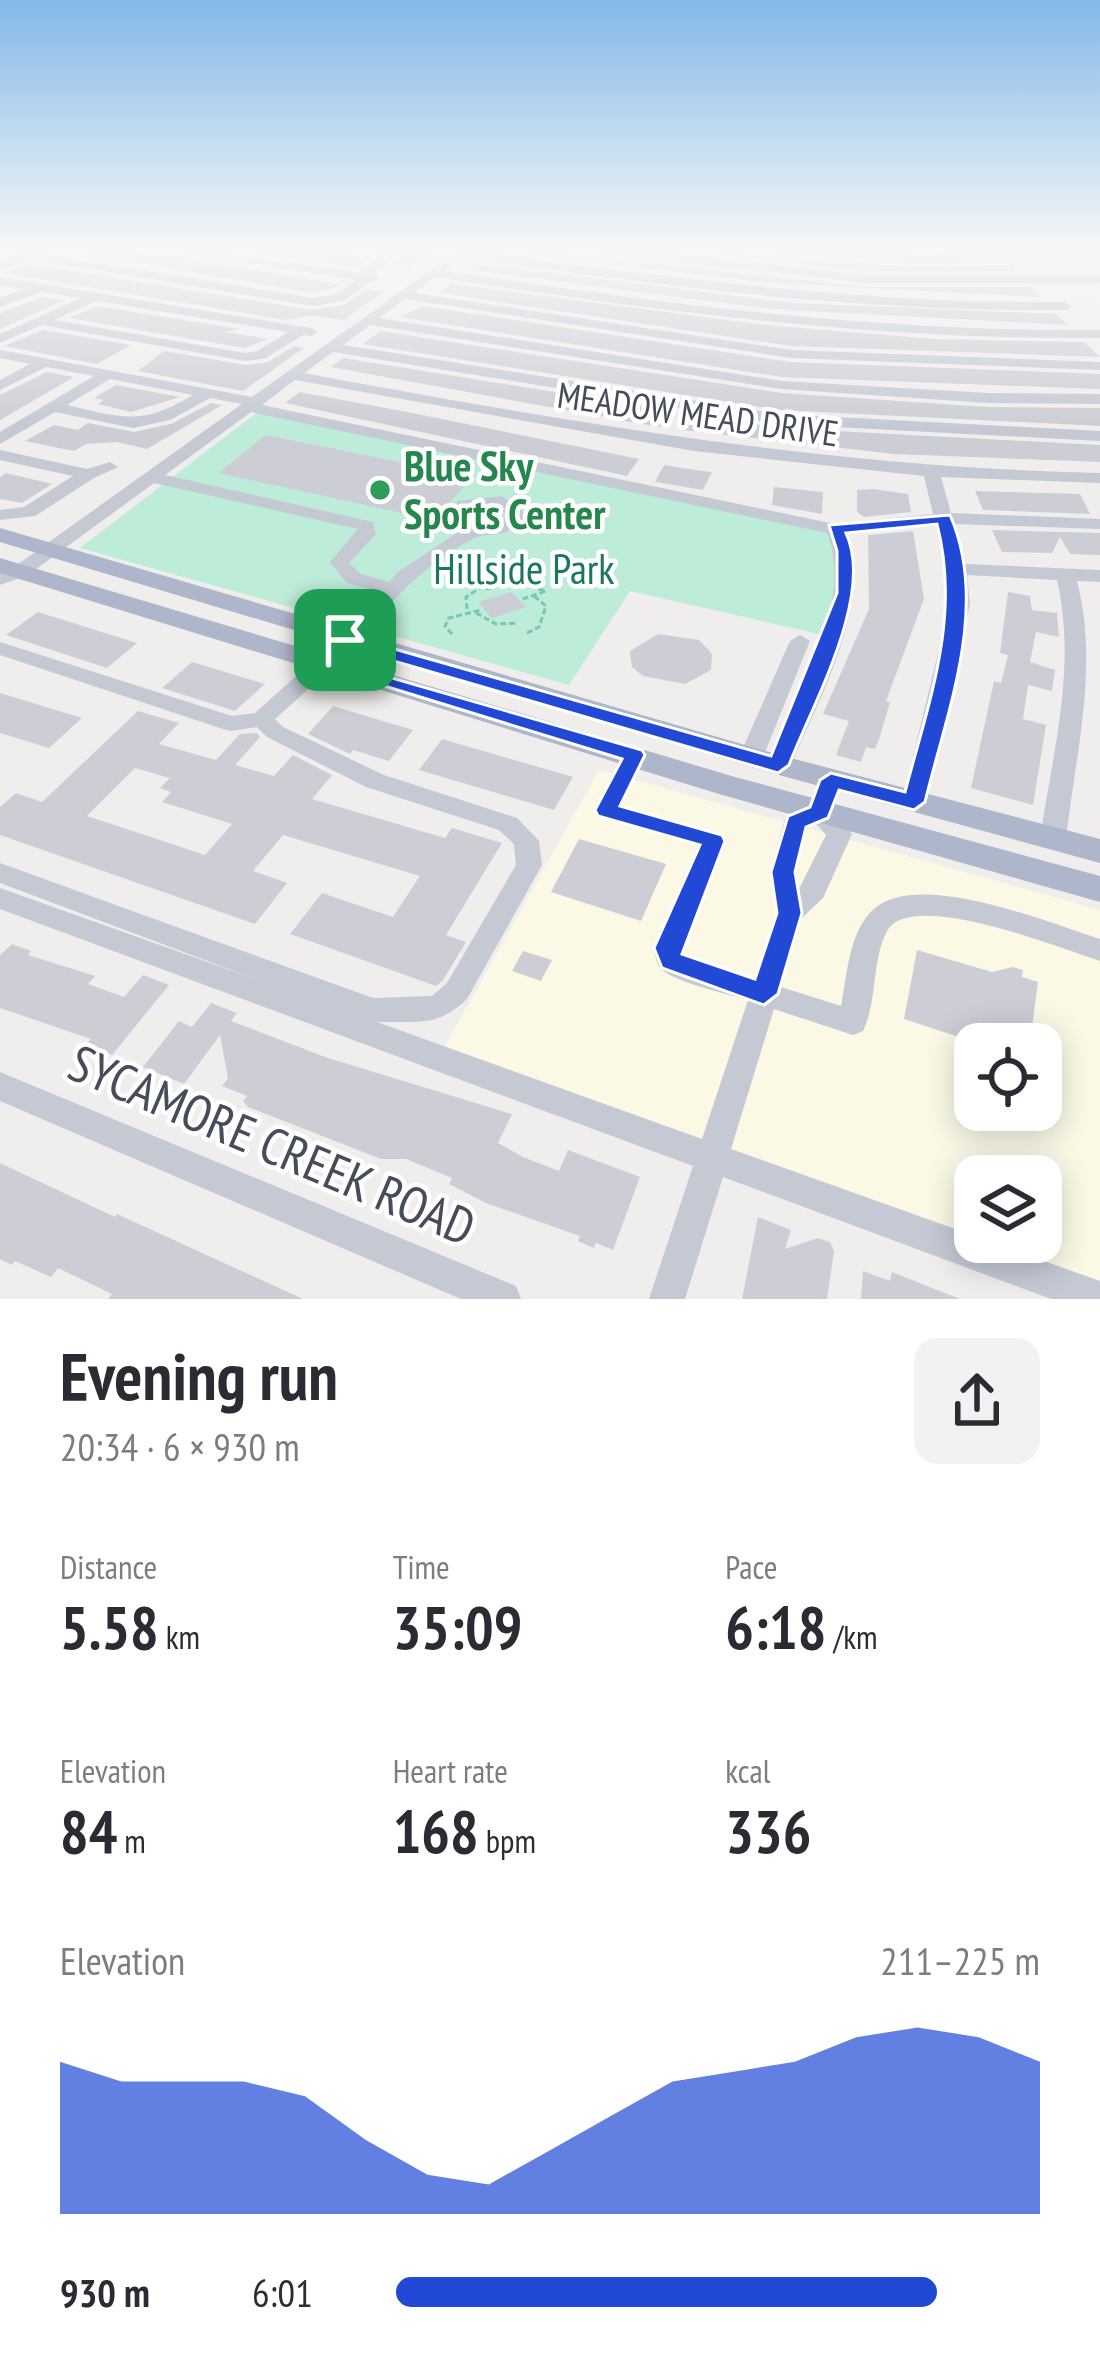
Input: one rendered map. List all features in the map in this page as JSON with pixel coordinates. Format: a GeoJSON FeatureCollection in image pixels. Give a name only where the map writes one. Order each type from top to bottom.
{"type":"FeatureCollection","features":[{"type":"Feature","properties":{"kind":"main road"},"geometry":{"type":"LineString","coordinates":[[0,535],[765,761],[825,796],[914,802],[1100,851]]}},
{"type":"Feature","properties":{"kind":"main road"},"geometry":{"type":"LineString","coordinates":[[7,572],[634,755],[825,796],[1100,890]]}},
{"type":"Feature","properties":{"kind":"main road"},"geometry":{"type":"LineString","coordinates":[[323,664],[345,640]]}},
{"type":"Feature","properties":{"kind":"street"},"geometry":{"type":"LineString","coordinates":[[0,339],[70,308]]}},
{"type":"Feature","properties":{"kind":"street"},"geometry":{"type":"LineString","coordinates":[[39,321],[245,357],[261,355],[305,332],[153,308]]}},
{"type":"Feature","properties":{"kind":"street"},"geometry":{"type":"LineString","coordinates":[[0,594],[7,572],[48,552],[386,308]]}},
{"type":"Feature","properties":{"kind":"street"},"geometry":{"type":"LineString","coordinates":[[480,308],[791,354],[1100,366]]}},
{"type":"Feature","properties":{"kind":"street"},"geometry":{"type":"LineString","coordinates":[[678,308],[801,325],[953,335],[1099,335]]}},
{"type":"Feature","properties":{"kind":"street"},"geometry":{"type":"LineString","coordinates":[[1067,308],[1099,335]]}},
{"type":"Feature","properties":{"kind":"street"},"geometry":{"type":"LineString","coordinates":[[368,320],[782,385],[988,398],[1100,398]]}},
{"type":"Feature","properties":{"kind":"street"},"geometry":{"type":"LineString","coordinates":[[331,347],[780,419],[1100,436]]}},
{"type":"Feature","properties":{"kind":"street"},"geometry":{"type":"LineString","coordinates":[[0,354],[207,392],[835,529],[944,518],[1100,524]]}},
{"type":"Feature","properties":{"kind":"street"},"geometry":{"type":"LineString","coordinates":[[0,386],[44,362]]}},
{"type":"Feature","properties":{"kind":"street"},"geometry":{"type":"LineString","coordinates":[[0,440],[108,374]]}},
{"type":"Feature","properties":{"kind":"street","name":"MEADOW MEAD DRIVE"},"geometry":{"type":"LineString","coordinates":[[292,375],[619,437],[931,472],[1100,478]]}},
{"type":"Feature","properties":{"kind":"street"},"geometry":{"type":"LineString","coordinates":[[53,407],[148,424],[165,420],[207,392]]}},
{"type":"Feature","properties":{"kind":"street"},"geometry":{"type":"LineString","coordinates":[[0,455],[88,473]]}},
{"type":"Feature","properties":{"kind":"street"},"geometry":{"type":"LineString","coordinates":[[0,515],[29,512],[88,473],[110,467]]}},
{"type":"Feature","properties":{"kind":"street"},"geometry":{"type":"LineString","coordinates":[[914,802],[957,628],[957,569],[931,472]]}},
{"type":"Feature","properties":{"kind":"street"},"geometry":{"type":"LineString","coordinates":[[151,478],[367,526],[367,534],[339,562],[341,570],[356,580],[393,589]]}},
{"type":"Feature","properties":{"kind":"street"},"geometry":{"type":"LineString","coordinates":[[345,640],[427,558],[472,531],[503,529],[518,515],[511,505],[492,500],[459,511],[472,531]]}},
{"type":"Feature","properties":{"kind":"street"},"geometry":{"type":"LineString","coordinates":[[765,761],[846,593],[845,551],[835,529]]}},
{"type":"Feature","properties":{"kind":"street"},"geometry":{"type":"LineString","coordinates":[[957,569],[1100,576]]}},
{"type":"Feature","properties":{"kind":"street"},"geometry":{"type":"LineString","coordinates":[[1053,838],[1077,644],[1074,598],[1066,575]]}},
{"type":"Feature","properties":{"kind":"street"},"geometry":{"type":"LineString","coordinates":[[765,761],[800,641]]}},
{"type":"Feature","properties":{"kind":"street"},"geometry":{"type":"LineString","coordinates":[[0,648],[231,724],[262,719],[323,664]]}},
{"type":"Feature","properties":{"kind":"street"},"geometry":{"type":"LineString","coordinates":[[0,873],[373,1010],[439,1009],[457,992],[529,865],[526,841],[508,824],[354,772],[275,732],[262,719]]}},
{"type":"Feature","properties":{"kind":"street"},"geometry":{"type":"LineString","coordinates":[[634,755],[606,810],[713,841],[667,948],[671,961],[853,1022],[874,930],[885,914],[904,902],[948,907],[1100,950]]}},
{"type":"Feature","properties":{"kind":"street"},"geometry":{"type":"LineString","coordinates":[[668,1299],[790,913],[783,872],[791,838],[796,822],[825,796],[839,834],[814,891],[790,913]]}},
{"type":"Feature","properties":{"kind":"street"},"geometry":{"type":"LineString","coordinates":[[0,898],[1100,1298]]}},
{"type":"Feature","properties":{"kind":"street","name":"SYCAMORE CREEK ROAD"},"geometry":{"type":"LineString","coordinates":[[0,1085],[503,1299]]}},
{"type":"Feature","properties":{"kind":"path"},"geometry":{"type":"LineString","coordinates":[[518,623],[496,624],[475,611],[466,596],[515,582],[546,591],[523,599]]}},
{"type":"Feature","properties":{"kind":"path"},"geometry":{"type":"LineString","coordinates":[[527,633],[539,627],[545,606],[534,596]]}},
{"type":"Feature","properties":{"kind":"path"},"geometry":{"type":"LineString","coordinates":[[452,634],[446,621],[475,611]]}},
{"type":"Feature","properties":{"kind":"shaded area"},"geometry":{"type":"Polygon","coordinates":[[[599,770],[1100,910],[1100,1283],[1044,1263],[1062,1263],[1062,1155],[954,1155],[954,1230],[444,1048],[599,770]]]}},
{"type":"Feature","properties":{"kind":"green space","name":"Hillside Park"},"geometry":{"type":"Polygon","coordinates":[[[259,411],[823,530],[840,544],[844,583],[823,635],[630,591],[569,685],[80,548],[259,411]]]}},
{"type":"Feature","properties":{"kind":"building"},"geometry":{"type":"Polygon","coordinates":[[[14,308],[48,308],[0,329],[0,313],[14,308]]]}},
{"type":"Feature","properties":{"kind":"building"},"geometry":{"type":"Polygon","coordinates":[[[108,308],[240,329],[225,332],[268,339],[245,348],[69,318],[108,308]]]}},
{"type":"Feature","properties":{"kind":"building"},"geometry":{"type":"Polygon","coordinates":[[[213,308],[361,308],[344,320],[311,315],[287,320],[213,308]]]}},
{"type":"Feature","properties":{"kind":"building"},"geometry":{"type":"Polygon","coordinates":[[[420,308],[434,308],[790,362],[1100,374],[1100,389],[782,377],[400,317],[420,308]]]}},
{"type":"Feature","properties":{"kind":"building"},"geometry":{"type":"Polygon","coordinates":[[[538,308],[633,308],[933,339],[1084,342],[1100,357],[791,346],[538,308]]]}},
{"type":"Feature","properties":{"kind":"building"},"geometry":{"type":"Polygon","coordinates":[[[760,308],[1057,314],[1067,325],[760,308]]]}},
{"type":"Feature","properties":{"kind":"building"},"geometry":{"type":"Polygon","coordinates":[[[43,330],[131,345],[97,364],[4,346],[43,330]]]}},
{"type":"Feature","properties":{"kind":"building"},"geometry":{"type":"Polygon","coordinates":[[[380,331],[781,393],[988,407],[1100,408],[1100,426],[780,410],[363,344],[380,331]]]}},
{"type":"Feature","properties":{"kind":"building"},"geometry":{"type":"Polygon","coordinates":[[[294,346],[304,348],[243,391],[138,371],[164,351],[246,365],[268,362],[294,346]]]}},
{"type":"Feature","properties":{"kind":"building"},"geometry":{"type":"Polygon","coordinates":[[[343,358],[672,411],[662,427],[637,423],[331,367],[343,358]]]}},
{"type":"Feature","properties":{"kind":"building"},"geometry":{"type":"Polygon","coordinates":[[[47,372],[74,377],[0,420],[0,395],[47,372]]]}},
{"type":"Feature","properties":{"kind":"building"},"geometry":{"type":"Polygon","coordinates":[[[116,385],[180,397],[131,412],[98,404],[104,400],[94,398],[116,385]]]}},
{"type":"Feature","properties":{"kind":"building"},"geometry":{"type":"Polygon","coordinates":[[[300,392],[639,459],[627,476],[285,403],[300,392]]]}},
{"type":"Feature","properties":{"kind":"building"},"geometry":{"type":"Polygon","coordinates":[[[211,403],[222,405],[147,449],[117,442],[86,444],[74,451],[25,441],[54,425],[78,430],[88,423],[134,432],[171,424],[211,403]]]}},
{"type":"Feature","properties":{"kind":"building"},"geometry":{"type":"Polygon","coordinates":[[[692,414],[780,428],[1100,445],[1100,462],[894,454],[683,430],[692,414]]]}},
{"type":"Feature","properties":{"kind":"building","name":"Blue Sky Sports Center"},"geometry":{"type":"Polygon","coordinates":[[[266,435],[473,477],[434,520],[218,473],[266,435]]]}},
{"type":"Feature","properties":{"kind":"building"},"geometry":{"type":"Polygon","coordinates":[[[664,465],[712,472],[703,490],[655,482],[664,465]]]}},
{"type":"Feature","properties":{"kind":"building"},"geometry":{"type":"Polygon","coordinates":[[[6,473],[52,484],[22,503],[0,499],[0,477],[6,473]]]}},
{"type":"Feature","properties":{"kind":"building"},"geometry":{"type":"Polygon","coordinates":[[[774,487],[823,492],[822,514],[772,505],[774,487]]]}},
{"type":"Feature","properties":{"kind":"building"},"geometry":{"type":"Polygon","coordinates":[[[857,490],[908,494],[911,512],[864,517],[857,512],[857,490]]]}},
{"type":"Feature","properties":{"kind":"building"},"geometry":{"type":"Polygon","coordinates":[[[975,491],[1080,494],[1090,514],[983,510],[975,491]]]}},
{"type":"Feature","properties":{"kind":"building"},"geometry":{"type":"Polygon","coordinates":[[[992,530],[1100,533],[1100,555],[1070,554],[1060,537],[1052,553],[1002,552],[992,530]]]}},
{"type":"Feature","properties":{"kind":"building"},"geometry":{"type":"Polygon","coordinates":[[[913,531],[924,599],[886,701],[890,702],[880,736],[875,749],[866,747],[861,762],[836,755],[849,721],[823,714],[869,609],[868,535],[913,531]]]}},
{"type":"Feature","properties":{"kind":"building"},"geometry":{"type":"Polygon","coordinates":[[[512,592],[526,607],[492,618],[478,602],[512,592]]]}},
{"type":"Feature","properties":{"kind":"building"},"geometry":{"type":"Polygon","coordinates":[[[1008,592],[1030,596],[1032,610],[1057,613],[1059,637],[1036,632],[1030,662],[1055,670],[1052,691],[1028,685],[1023,719],[1046,725],[1033,805],[971,788],[994,681],[1001,683],[1008,655],[1000,653],[1008,592]]]}},
{"type":"Feature","properties":{"kind":"building"},"geometry":{"type":"Polygon","coordinates":[[[38,612],[137,643],[107,668],[6,635],[38,612]]]}},
{"type":"Feature","properties":{"kind":"building"},"geometry":{"type":"Polygon","coordinates":[[[658,634],[699,640],[712,654],[711,670],[685,684],[643,676],[632,667],[630,651],[658,634]]]}},
{"type":"Feature","properties":{"kind":"building"},"geometry":{"type":"Polygon","coordinates":[[[192,662],[265,684],[235,711],[162,688],[192,662]]]}},
{"type":"Feature","properties":{"kind":"building"},"geometry":{"type":"Polygon","coordinates":[[[0,693],[82,718],[49,748],[0,733],[0,693]]]}},
{"type":"Feature","properties":{"kind":"building"},"geometry":{"type":"Polygon","coordinates":[[[333,706],[413,730],[389,761],[353,750],[350,754],[308,734],[333,706]]]}},
{"type":"Feature","properties":{"kind":"building"},"geometry":{"type":"Polygon","coordinates":[[[138,711],[179,723],[159,744],[216,760],[240,734],[257,733],[260,737],[235,765],[274,776],[293,755],[332,775],[312,799],[445,838],[452,828],[502,843],[446,935],[466,942],[436,986],[290,934],[322,893],[393,917],[420,876],[283,835],[253,871],[287,883],[255,924],[0,835],[0,807],[16,793],[42,802],[138,711]],[[135,768],[87,816],[205,855],[232,824],[162,802],[171,792],[160,788],[170,778],[135,768]]]}},
{"type":"Feature","properties":{"kind":"building"},"geometry":{"type":"Polygon","coordinates":[[[442,739],[573,777],[554,810],[419,770],[442,739]]]}},
{"type":"Feature","properties":{"kind":"building"},"geometry":{"type":"Polygon","coordinates":[[[579,839],[666,864],[641,921],[551,892],[579,839]]]}},
{"type":"Feature","properties":{"kind":"building"},"geometry":{"type":"Polygon","coordinates":[[[12,944],[31,951],[28,955],[95,976],[88,984],[124,997],[143,975],[169,985],[112,1055],[86,1044],[91,1039],[0,1008],[0,955],[12,944]]]}},
{"type":"Feature","properties":{"kind":"building"},"geometry":{"type":"Polygon","coordinates":[[[917,950],[992,972],[1013,967],[1023,970],[1022,977],[1038,982],[1033,1023],[954,1023],[954,1035],[904,1019],[917,950]]]}},
{"type":"Feature","properties":{"kind":"building"},"geometry":{"type":"Polygon","coordinates":[[[523,951],[552,960],[541,981],[512,971],[523,951]]]}},
{"type":"Feature","properties":{"kind":"building"},"geometry":{"type":"Polygon","coordinates":[[[211,1003],[237,1013],[231,1021],[325,1057],[512,1114],[498,1143],[523,1157],[559,1171],[568,1150],[640,1177],[613,1250],[596,1243],[594,1248],[578,1241],[580,1236],[486,1203],[449,1184],[452,1178],[406,1159],[381,1159],[248,1107],[243,1101],[247,1096],[222,1086],[228,1078],[220,1035],[184,1084],[143,1067],[179,1021],[192,1027],[211,1003]]]}},
{"type":"Feature","properties":{"kind":"building"},"geometry":{"type":"Polygon","coordinates":[[[0,1163],[303,1299],[108,1299],[112,1294],[58,1268],[51,1277],[15,1261],[12,1265],[0,1259],[0,1163]]]}},
{"type":"Feature","properties":{"kind":"building"},"geometry":{"type":"Polygon","coordinates":[[[758,1217],[791,1230],[785,1249],[818,1238],[830,1242],[834,1251],[827,1299],[742,1299],[758,1217]]]}},
{"type":"Feature","properties":{"kind":"building"},"geometry":{"type":"Polygon","coordinates":[[[863,1271],[890,1281],[892,1272],[960,1299],[861,1299],[863,1271]]]}},
{"type":"Feature","properties":{"kind":"place","name":"Blue Sky Sports Center"},"geometry":{"type":"Point","coordinates":[380,490]}},
{"type":"Feature","properties":{"kind":"route"},"geometry":{"type":"LineString","coordinates":[[944,518],[957,569],[957,628],[914,802],[831,780],[820,812],[796,822],[783,872],[790,913],[764,994],[671,961],[667,948],[713,841],[606,810],[634,755],[323,664],[345,640],[778,765],[846,593],[845,551],[835,529],[944,518]]}}]}
